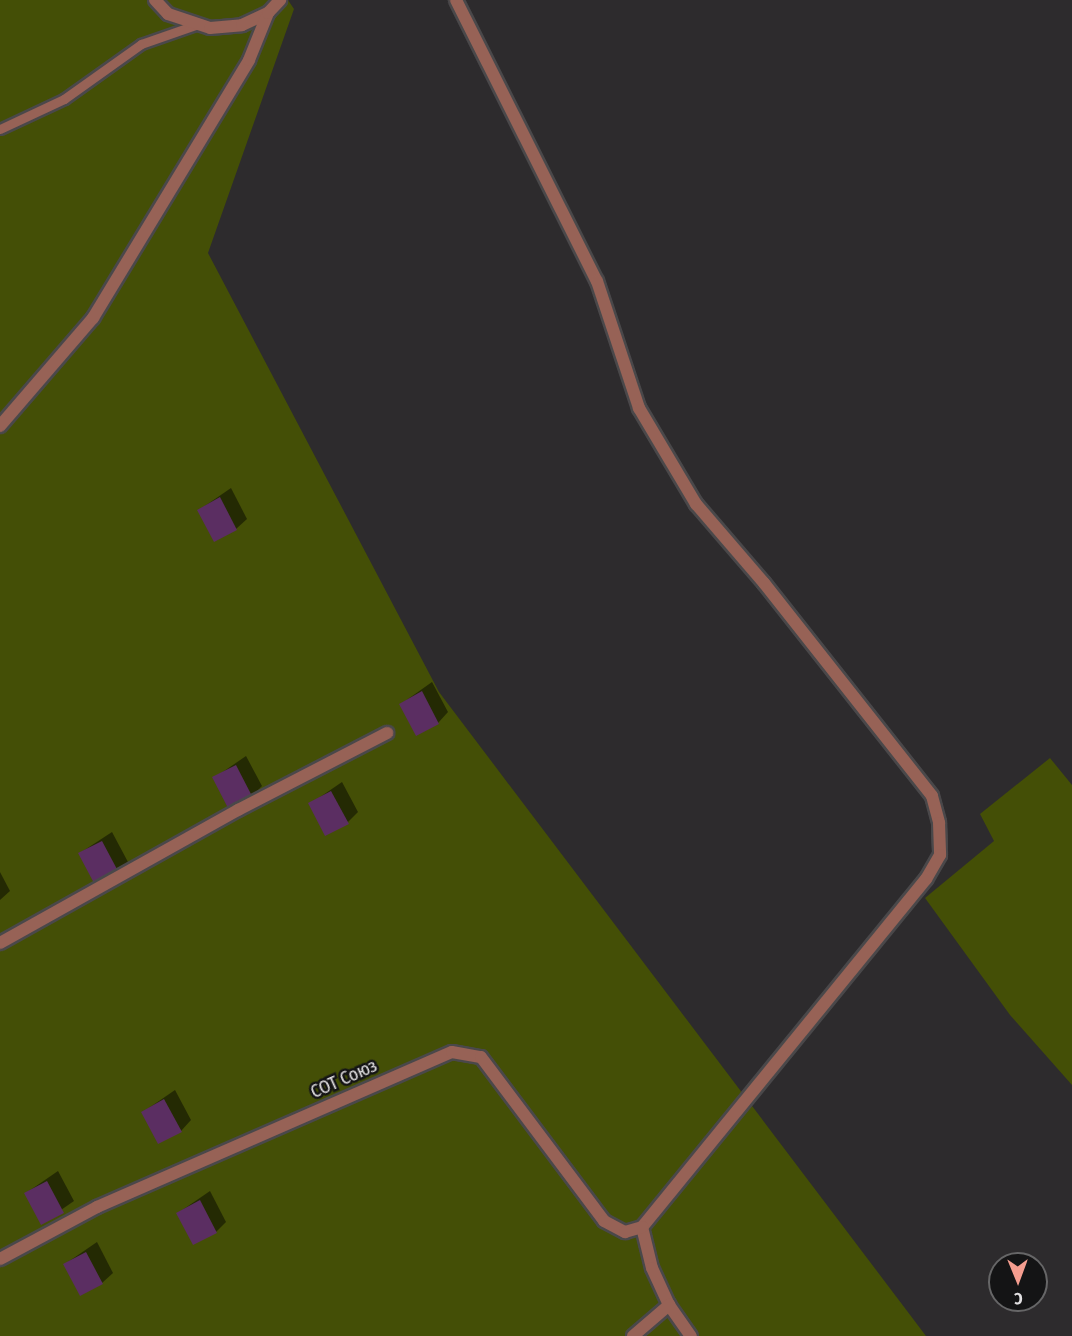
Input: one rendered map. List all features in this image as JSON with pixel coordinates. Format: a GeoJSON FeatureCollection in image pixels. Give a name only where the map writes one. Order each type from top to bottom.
{"type":"FeatureCollection","features":[{"type":"Feature","properties":{"kind":"street"},"geometry":{"type":"LineString","coordinates":[[156,0],[168,14],[198,24],[228,28],[268,13]]}},
{"type":"Feature","properties":{"kind":"street"},"geometry":{"type":"LineString","coordinates":[[0,426],[93,318],[249,60],[268,13],[280,0]]}},
{"type":"Feature","properties":{"kind":"street"},"geometry":{"type":"LineString","coordinates":[[456,0],[597,280],[639,408],[696,504],[764,583],[932,796],[939,823],[940,855],[926,879],[642,1227],[652,1268],[669,1305],[691,1336]]}},
{"type":"Feature","properties":{"kind":"street"},"geometry":{"type":"LineString","coordinates":[[0,943],[238,810],[387,733]]}},
{"type":"Feature","properties":{"kind":"street","name":"СОТ Союз"},"geometry":{"type":"LineString","coordinates":[[0,1259],[97,1207],[452,1052],[481,1057],[604,1221],[625,1232],[642,1227]]}},
{"type":"Feature","properties":{"kind":"street"},"geometry":{"type":"LineString","coordinates":[[633,1336],[669,1305]]}},
{"type":"Feature","properties":{"kind":"lane"},"geometry":{"type":"LineString","coordinates":[[0,129],[64,99],[141,44],[198,24]]}},
{"type":"Feature","properties":{"kind":"green space"},"geometry":{"type":"Polygon","coordinates":[[[0,0],[288,0],[294,9],[208,253],[439,692],[926,1336],[0,1336],[0,0]]]}},
{"type":"Feature","properties":{"kind":"green space"},"geometry":{"type":"Polygon","coordinates":[[[1050,758],[1072,785],[1072,1085],[1010,1015],[925,898],[994,841],[980,814],[1050,758]]]}},
{"type":"Feature","properties":{"kind":"building"},"geometry":{"type":"Polygon","coordinates":[[[220,497],[237,530],[214,542],[197,510],[220,497]]]}},
{"type":"Feature","properties":{"kind":"building"},"geometry":{"type":"Polygon","coordinates":[[[422,691],[439,724],[416,736],[399,704],[422,691]]]}},
{"type":"Feature","properties":{"kind":"building"},"geometry":{"type":"Polygon","coordinates":[[[236,765],[253,798],[229,810],[212,777],[236,765]]]}},
{"type":"Feature","properties":{"kind":"building"},"geometry":{"type":"Polygon","coordinates":[[[331,791],[349,824],[325,836],[308,803],[331,791]]]}},
{"type":"Feature","properties":{"kind":"building"},"geometry":{"type":"Polygon","coordinates":[[[102,841],[119,873],[95,885],[78,853],[102,841]]]}},
{"type":"Feature","properties":{"kind":"building"},"geometry":{"type":"Polygon","coordinates":[[[164,1099],[182,1132],[158,1144],[141,1112],[164,1099]]]}},
{"type":"Feature","properties":{"kind":"building"},"geometry":{"type":"Polygon","coordinates":[[[47,1181],[64,1213],[41,1225],[24,1193],[47,1181]]]}},
{"type":"Feature","properties":{"kind":"building"},"geometry":{"type":"Polygon","coordinates":[[[200,1200],[217,1233],[193,1245],[176,1213],[200,1200]]]}},
{"type":"Feature","properties":{"kind":"building"},"geometry":{"type":"Polygon","coordinates":[[[86,1252],[103,1284],[80,1296],[63,1264],[86,1252]]]}}]}
